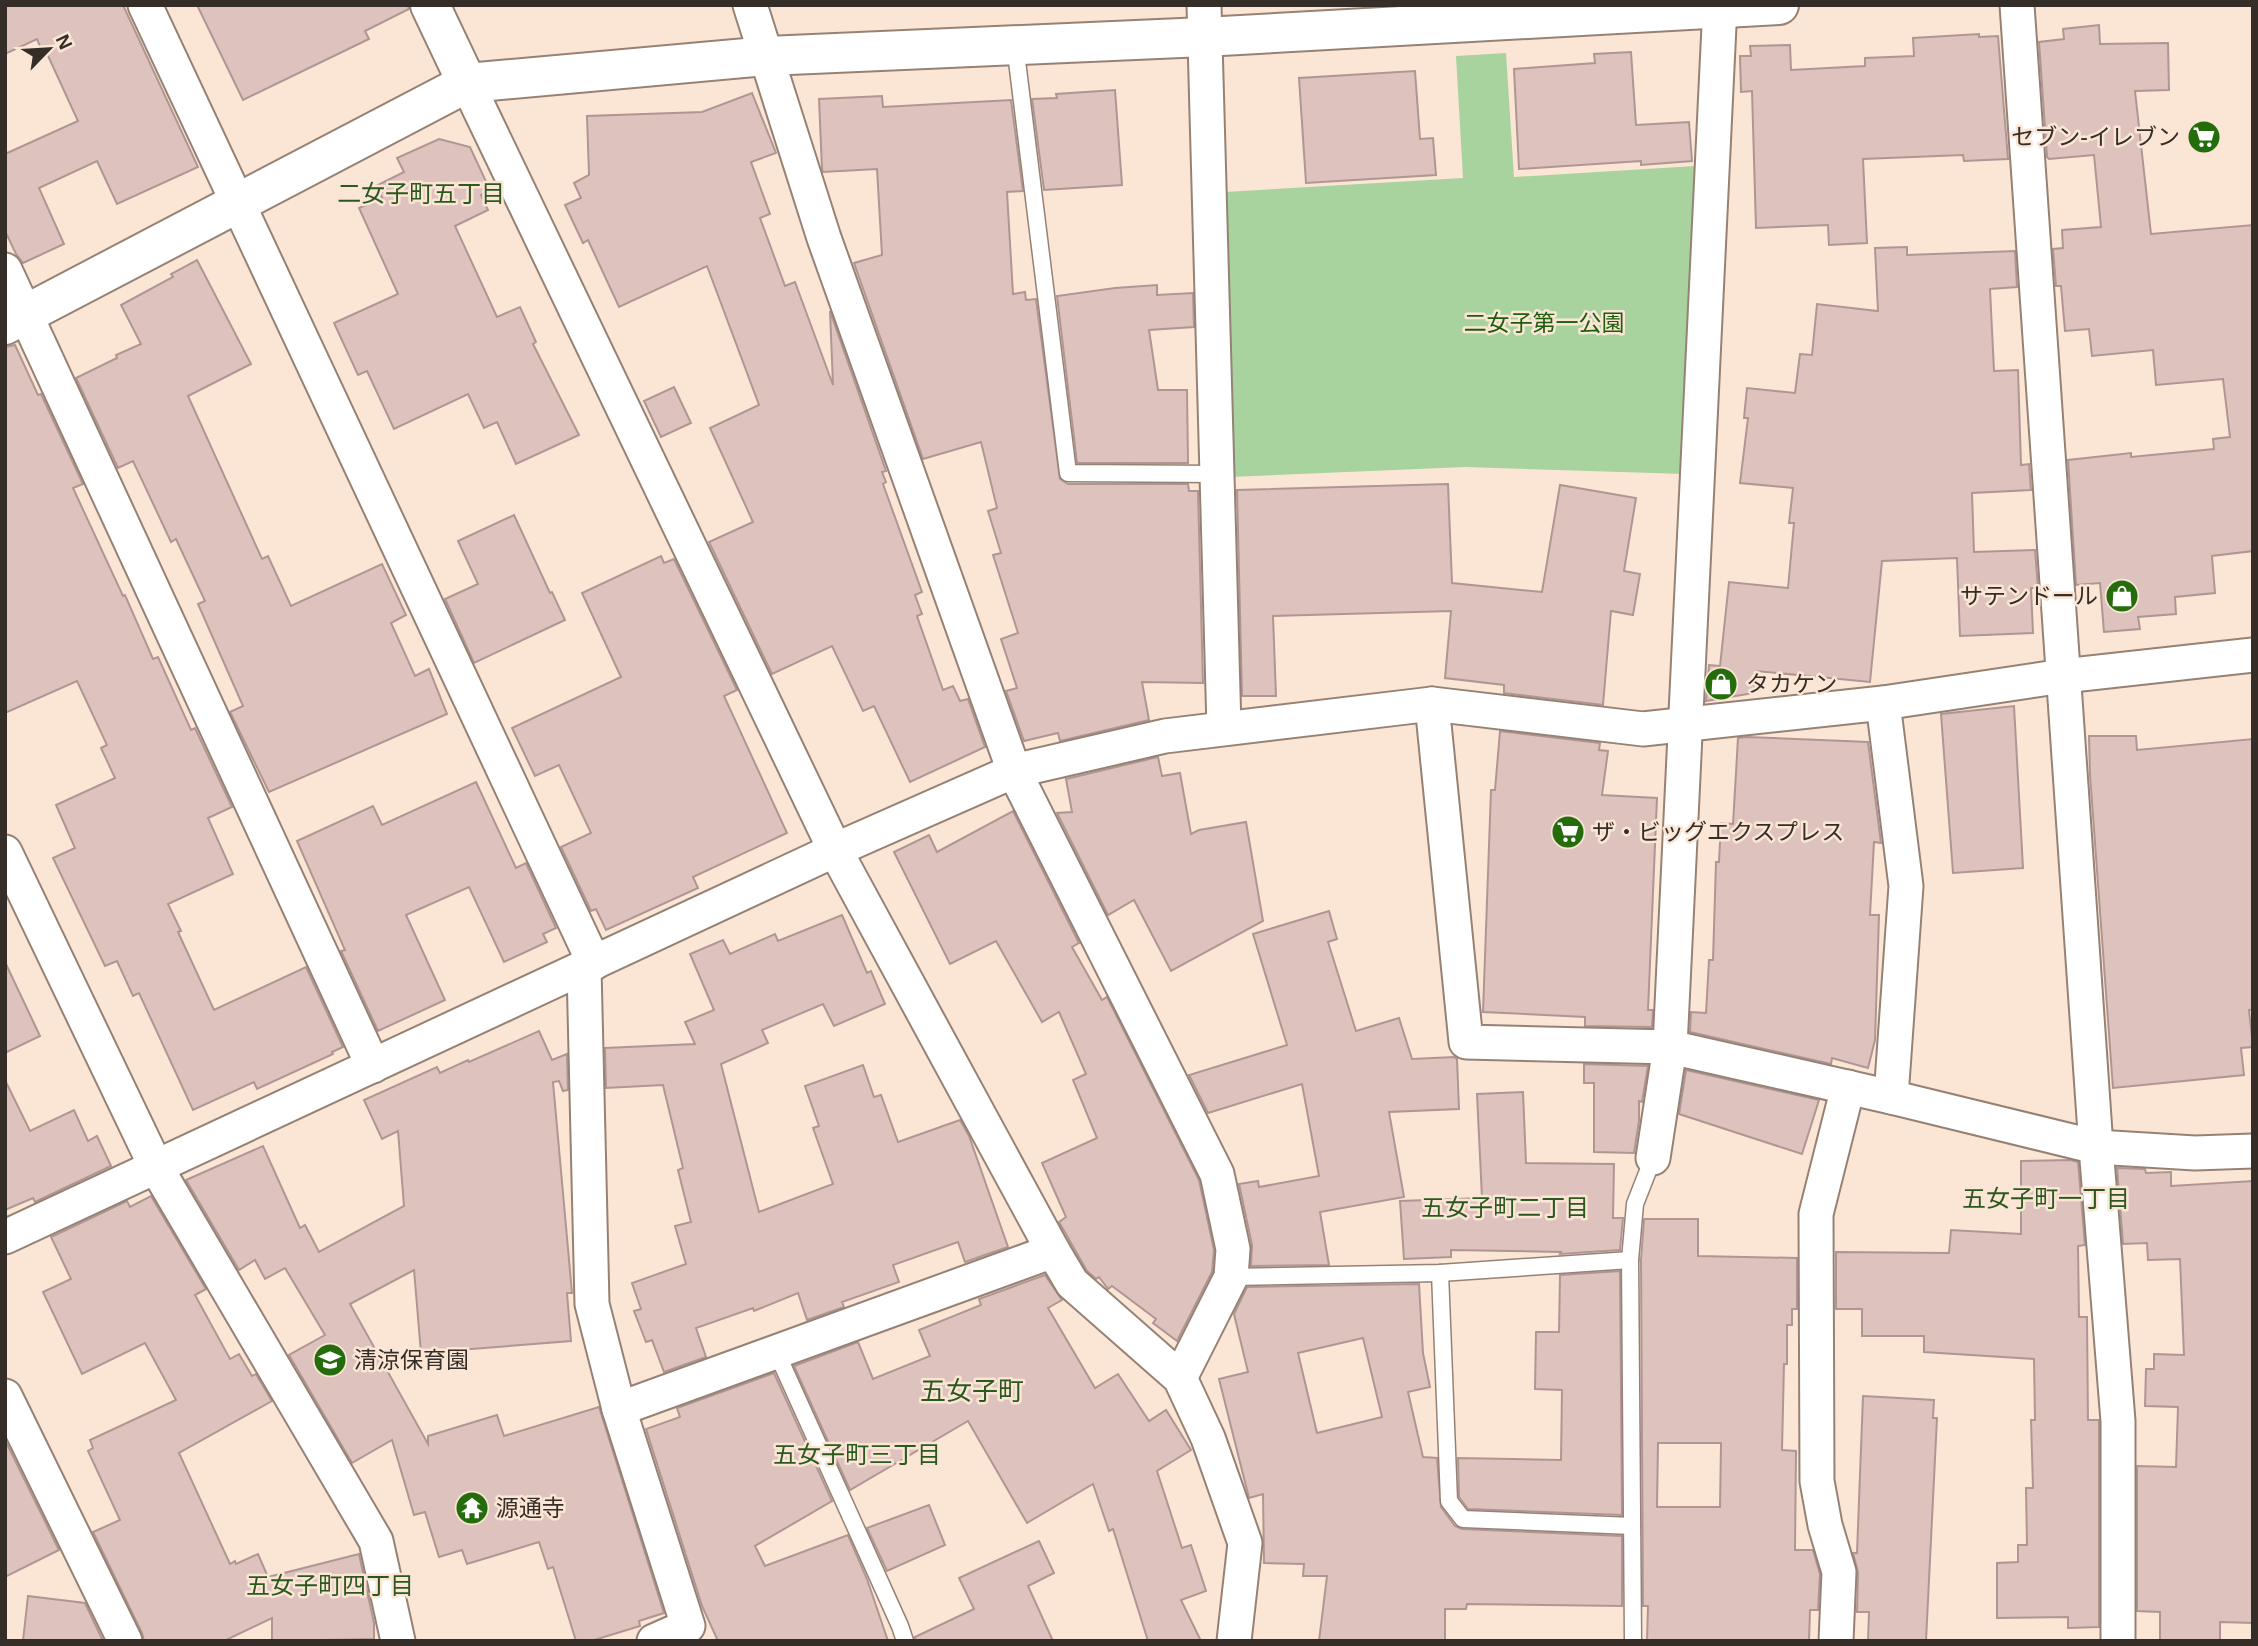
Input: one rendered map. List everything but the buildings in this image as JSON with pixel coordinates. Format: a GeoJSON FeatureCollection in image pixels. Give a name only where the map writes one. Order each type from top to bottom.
{"type":"FeatureCollection","features":[{"type":"Feature","properties":{"kind":"street"},"geometry":{"type":"LineString","coordinates":[[145,5],[239,202],[589,965],[592,1304],[619,1409],[688,1626],[654,1641]]}},
{"type":"Feature","properties":{"kind":"street"},"geometry":{"type":"LineString","coordinates":[[430,5],[835,850],[1053,1251],[1072,1283],[1180,1378],[1208,1438],[1245,1543],[1234,1641]]}},
{"type":"Feature","properties":{"kind":"street"},"geometry":{"type":"LineString","coordinates":[[750,5],[824,238],[1014,771],[1217,1174],[1233,1249],[1231,1278],[1180,1378]]}},
{"type":"Feature","properties":{"kind":"street"},"geometry":{"type":"LineString","coordinates":[[16,320],[467,83],[767,56],[1016,45],[1204,21],[1779,5]]}},
{"type":"Feature","properties":{"kind":"street"},"geometry":{"type":"LineString","coordinates":[[2017,5],[2096,1147],[2118,1421],[2118,1641]]}},
{"type":"Feature","properties":{"kind":"street"},"geometry":{"type":"LineString","coordinates":[[1653,1158],[1670,1047],[1720,7]]}},
{"type":"Feature","properties":{"kind":"street"},"geometry":{"type":"LineString","coordinates":[[1204,21],[1224,727]]}},
{"type":"Feature","properties":{"kind":"street"},"geometry":{"type":"LineString","coordinates":[[5,270],[16,320],[373,1066]]}},
{"type":"Feature","properties":{"kind":"street"},"geometry":{"type":"LineString","coordinates":[[5,1237],[835,850],[1014,771],[1165,736],[1432,704],[1643,729],[1883,703],[2063,676],[2253,655]]}},
{"type":"Feature","properties":{"kind":"street"},"geometry":{"type":"LineString","coordinates":[[1883,703],[1906,887],[1891,1097]]}},
{"type":"Feature","properties":{"kind":"street"},"geometry":{"type":"LineString","coordinates":[[1432,704],[1465,1042],[1670,1047],[2096,1147],[2195,1153],[2253,1151]]}},
{"type":"Feature","properties":{"kind":"street"},"geometry":{"type":"LineString","coordinates":[[5,852],[156,1167],[376,1541],[398,1641]]}},
{"type":"Feature","properties":{"kind":"street"},"geometry":{"type":"LineString","coordinates":[[1836,1641],[1839,1572],[1825,1524],[1817,1481],[1816,1214],[1848,1087]]}},
{"type":"Feature","properties":{"kind":"street"},"geometry":{"type":"LineString","coordinates":[[619,1409],[1053,1251]]}},
{"type":"Feature","properties":{"kind":"street"},"geometry":{"type":"LineString","coordinates":[[5,1396],[125,1641]]}},
{"type":"Feature","properties":{"kind":"lane"},"geometry":{"type":"LineString","coordinates":[[1016,45],[1068,473],[1217,474]]}},
{"type":"Feature","properties":{"kind":"lane"},"geometry":{"type":"LineString","coordinates":[[1633,1641],[1630,1260],[1635,1204],[1653,1158]]}},
{"type":"Feature","properties":{"kind":"lane"},"geometry":{"type":"LineString","coordinates":[[1231,1278],[1440,1273],[1630,1260]]}},
{"type":"Feature","properties":{"kind":"lane"},"geometry":{"type":"LineString","coordinates":[[1440,1273],[1449,1501],[1463,1519],[1632,1526]]}},
{"type":"Feature","properties":{"kind":"lane"},"geometry":{"type":"LineString","coordinates":[[776,1351],[905,1641]]}},
{"type":"Feature","properties":{"kind":"green space","name":"二女子第一公園"},"geometry":{"type":"Polygon","coordinates":[[[1506,53],[1514,177],[1695,166],[1685,474],[1465,467],[1231,477],[1225,192],[1463,178],[1456,56],[1506,53]]]}},
{"type":"Feature","properties":{"kind":"place","name":"セブン-イレブン"},"geometry":{"type":"Point","coordinates":[2204,137]}},
{"type":"Feature","properties":{"kind":"place","name":"サテンドール"},"geometry":{"type":"Point","coordinates":[2122,596]}},
{"type":"Feature","properties":{"kind":"place","name":"タカケン"},"geometry":{"type":"Point","coordinates":[1721,684]}},
{"type":"Feature","properties":{"kind":"place","name":"ザ・ビッグエクスプレス"},"geometry":{"type":"Point","coordinates":[1568,832]}},
{"type":"Feature","properties":{"kind":"place","name":"清涼保育園"},"geometry":{"type":"Point","coordinates":[330,1360]}},
{"type":"Feature","properties":{"kind":"place","name":"源通寺"},"geometry":{"type":"Point","coordinates":[472,1508]}},
{"type":"Feature","properties":{"kind":"district","name":"二女子町五丁目"},"geometry":{"type":"Point","coordinates":[421,194]}},
{"type":"Feature","properties":{"kind":"district","name":"五女子町一丁目"},"geometry":{"type":"Point","coordinates":[2046,1199]}},
{"type":"Feature","properties":{"kind":"district","name":"五女子町二丁目"},"geometry":{"type":"Point","coordinates":[1505,1208]}},
{"type":"Feature","properties":{"kind":"district","name":"五女子町"},"geometry":{"type":"Point","coordinates":[972,1391]}},
{"type":"Feature","properties":{"kind":"district","name":"五女子町三丁目"},"geometry":{"type":"Point","coordinates":[857,1455]}},
{"type":"Feature","properties":{"kind":"district","name":"五女子町四丁目"},"geometry":{"type":"Point","coordinates":[330,1586]}}]}
